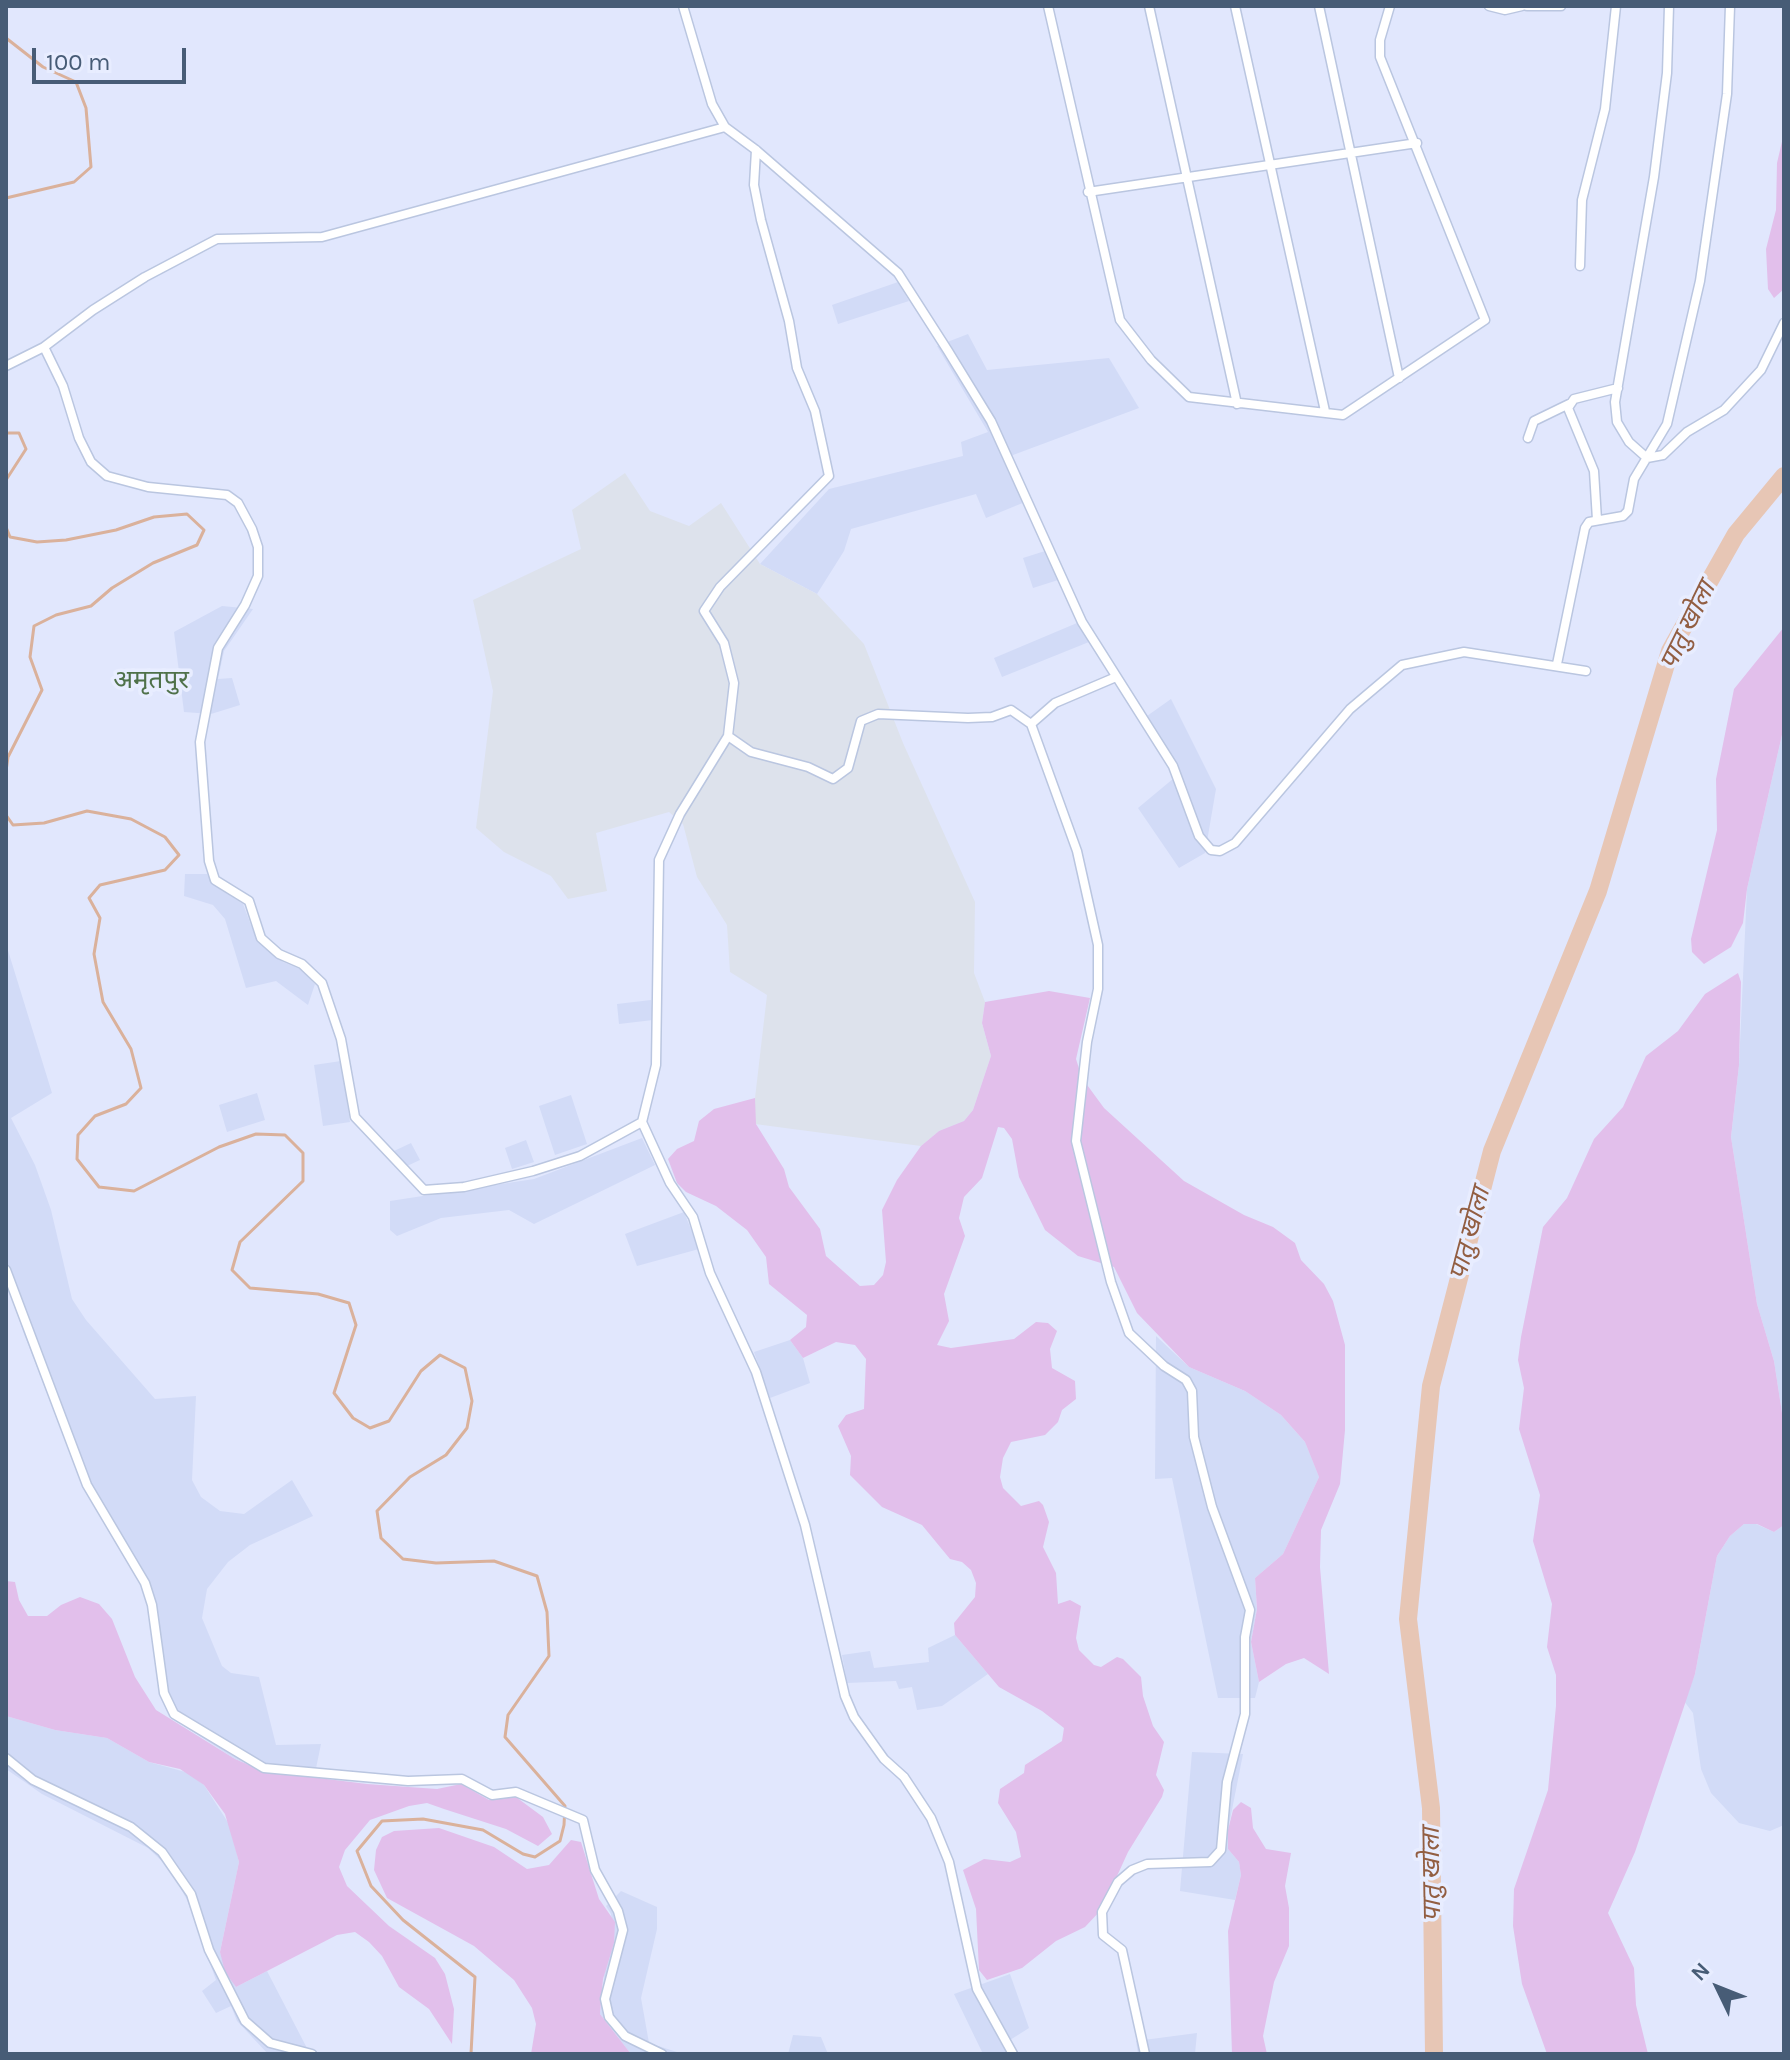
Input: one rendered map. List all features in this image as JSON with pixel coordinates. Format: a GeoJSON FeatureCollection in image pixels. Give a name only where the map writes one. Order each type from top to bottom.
{"type":"FeatureCollection","features":[{"type":"Feature","properties":{"kind":"street"},"geometry":{"type":"LineString","coordinates":[[683,6],[712,104],[725,127],[756,150],[898,273],[991,421],[1082,622],[1173,766],[1199,836],[1211,850],[1220,851],[1235,843],[1287,787],[1350,709],[1402,665],[1464,652],[1557,664],[1586,671]]}},
{"type":"Feature","properties":{"kind":"street"},"geometry":{"type":"LineString","coordinates":[[1048,6],[1088,192],[1120,320],[1151,360],[1189,397],[1343,415],[1485,320],[1417,143],[1380,57],[1380,40],[1390,6]]}},
{"type":"Feature","properties":{"kind":"street"},"geometry":{"type":"LineString","coordinates":[[1149,6],[1237,404]]}},
{"type":"Feature","properties":{"kind":"street"},"geometry":{"type":"LineString","coordinates":[[1235,6],[1325,411]]}},
{"type":"Feature","properties":{"kind":"street"},"geometry":{"type":"LineString","coordinates":[[1319,6],[1399,378]]}},
{"type":"Feature","properties":{"kind":"street"},"geometry":{"type":"LineString","coordinates":[[1489,6],[1505,10],[1524,6],[1561,6]]}},
{"type":"Feature","properties":{"kind":"street"},"geometry":{"type":"LineString","coordinates":[[1580,266],[1582,200],[1605,109],[1616,6]]}},
{"type":"Feature","properties":{"kind":"street"},"geometry":{"type":"LineString","coordinates":[[1647,458],[1629,442],[1617,422],[1618,388],[1656,162],[1667,73],[1668,6]]}},
{"type":"Feature","properties":{"kind":"street"},"geometry":{"type":"LineString","coordinates":[[1557,664],[1585,528],[1597,520],[1623,516],[1628,511],[1634,479],[1667,424],[1700,281],[1727,94],[1730,6]]}},
{"type":"Feature","properties":{"kind":"street"},"geometry":{"type":"LineString","coordinates":[[6,366],[44,347],[145,277],[217,239],[322,237],[725,127]]}},
{"type":"Feature","properties":{"kind":"street"},"geometry":{"type":"LineString","coordinates":[[1088,192],[1185,175],[1417,143]]}},
{"type":"Feature","properties":{"kind":"street"},"geometry":{"type":"LineString","coordinates":[[756,150],[754,185],[761,220],[789,321],[797,368],[815,411],[829,476],[720,587],[704,611],[724,643],[734,683],[728,736],[686,803],[659,860],[656,1065],[642,1122],[670,1183],[693,1217],[710,1273],[756,1372],[805,1525],[845,1696],[854,1717],[884,1759],[904,1777],[931,1818],[949,1862],[977,1989],[1013,2054]]}},
{"type":"Feature","properties":{"kind":"street"},"geometry":{"type":"LineString","coordinates":[[1647,458],[1663,455],[1687,432],[1724,410],[1761,370],[1784,323]]}},
{"type":"Feature","properties":{"kind":"street"},"geometry":{"type":"LineString","coordinates":[[44,347],[63,386],[79,438],[91,462],[107,476],[148,487],[227,495],[238,503],[252,529],[258,547],[258,576],[245,605],[218,648],[200,742],[209,861],[215,880],[249,901],[261,938],[279,954],[302,964],[322,983],[341,1039],[355,1117],[424,1190],[464,1187],[533,1171],[580,1156],[642,1122]]}},
{"type":"Feature","properties":{"kind":"street"},"geometry":{"type":"LineString","coordinates":[[1528,438],[1534,421],[1570,404],[1618,388]]}},
{"type":"Feature","properties":{"kind":"street"},"geometry":{"type":"LineString","coordinates":[[1570,404],[1569,412],[1594,471],[1597,520]]}},
{"type":"Feature","properties":{"kind":"street"},"geometry":{"type":"LineString","coordinates":[[1031,724],[1055,703],[1116,677]]}},
{"type":"Feature","properties":{"kind":"street"},"geometry":{"type":"LineString","coordinates":[[728,736],[751,752],[808,767],[833,779],[848,768],[861,721],[878,714],[968,718],[992,717],[1011,710],[1031,724],[1077,851],[1098,945],[1098,989],[1087,1042],[1076,1141],[1085,1186],[1129,1333],[1152,1357],[1186,1380],[1192,1391],[1194,1437],[1212,1507],[1250,1610],[1245,1637],[1245,1714],[1227,1782],[1221,1850],[1210,1862],[1147,1864],[1132,1870],[1118,1882],[1100,1924],[1103,1935],[1122,1950],[1145,2054]]}},
{"type":"Feature","properties":{"kind":"street"},"geometry":{"type":"LineString","coordinates":[[6,1270],[87,1485],[145,1583],[152,1605],[164,1693],[174,1714],[264,1768],[408,1781],[462,1779],[492,1795],[516,1792],[583,1820],[595,1870],[618,1911],[623,1930],[605,1999],[609,2017],[625,2036],[662,2054]]}},
{"type":"Feature","properties":{"kind":"street"},"geometry":{"type":"LineString","coordinates":[[6,1758],[33,1780],[85,1808],[131,1827],[162,1852],[191,1894],[209,1950],[245,2021],[270,2043],[312,2054]]}},
{"type":"Feature","properties":{"kind":"shaded area"},"geometry":{"type":"Polygon","coordinates":[[[1784,133],[1784,289],[1774,298],[1768,289],[1766,249],[1776,210],[1777,163],[1784,133]]]}},
{"type":"Feature","properties":{"kind":"shaded area"},"geometry":{"type":"Polygon","coordinates":[[[898,282],[909,301],[838,324],[832,305],[898,282]]]}},
{"type":"Feature","properties":{"kind":"shaded area"},"geometry":{"type":"Polygon","coordinates":[[[968,334],[987,370],[1109,358],[1139,408],[1005,458],[1025,502],[986,518],[976,494],[851,529],[844,551],[817,594],[760,564],[829,489],[963,456],[961,442],[988,432],[937,346],[968,334]]]}},
{"type":"Feature","properties":{"kind":"shaded area"},"geometry":{"type":"Polygon","coordinates":[[[625,473],[650,511],[689,526],[721,503],[760,564],[817,594],[864,644],[903,743],[975,902],[974,973],[985,1002],[982,1023],[991,1056],[973,1110],[964,1121],[939,1131],[921,1146],[755,1124],[755,1098],[767,995],[730,972],[727,925],[697,877],[683,824],[669,812],[596,833],[607,891],[568,899],[551,876],[504,852],[476,828],[493,691],[473,600],[581,549],[572,510],[625,473]]]}},
{"type":"Feature","properties":{"kind":"shaded area"},"geometry":{"type":"Polygon","coordinates":[[[1045,551],[1058,580],[1033,588],[1023,558],[1045,551]]]}},
{"type":"Feature","properties":{"kind":"shaded area"},"geometry":{"type":"Polygon","coordinates":[[[222,606],[253,609],[224,651],[218,679],[232,678],[240,705],[211,714],[184,712],[174,632],[222,606]]]}},
{"type":"Feature","properties":{"kind":"shaded area"},"geometry":{"type":"Polygon","coordinates":[[[1077,623],[1089,642],[1002,677],[994,658],[1077,623]]]}},
{"type":"Feature","properties":{"kind":"shaded area"},"geometry":{"type":"Polygon","coordinates":[[[1784,627],[1784,726],[1747,889],[1743,923],[1731,947],[1704,964],[1692,952],[1691,939],[1717,830],[1716,779],[1734,689],[1784,627]]]}},
{"type":"Feature","properties":{"kind":"shaded area"},"geometry":{"type":"Polygon","coordinates":[[[1171,699],[1216,789],[1205,853],[1179,868],[1138,808],[1180,773],[1147,716],[1171,699]]]}},
{"type":"Feature","properties":{"kind":"shaded area"},"geometry":{"type":"Polygon","coordinates":[[[1784,726],[1784,1426],[1774,1361],[1757,1304],[1731,1137],[1739,1065],[1747,889],[1784,726]]]}},
{"type":"Feature","properties":{"kind":"shaded area"},"geometry":{"type":"Polygon","coordinates":[[[185,874],[207,874],[213,884],[243,904],[254,933],[283,962],[300,969],[315,984],[308,1005],[276,981],[246,988],[225,919],[213,905],[184,896],[185,874]]]}},
{"type":"Feature","properties":{"kind":"shaded area"},"geometry":{"type":"Polygon","coordinates":[[[6,944],[52,1093],[11,1118],[35,1165],[51,1210],[72,1299],[86,1320],[155,1399],[196,1396],[192,1480],[201,1497],[220,1511],[244,1514],[292,1480],[313,1516],[250,1545],[228,1562],[207,1589],[202,1618],[222,1666],[231,1673],[259,1677],[276,1745],[321,1744],[314,1778],[263,1771],[235,1759],[173,1719],[160,1693],[148,1605],[142,1585],[83,1487],[24,1334],[6,1281],[6,944]]]}},
{"type":"Feature","properties":{"kind":"shaded area"},"geometry":{"type":"Polygon","coordinates":[[[1738,973],[1741,982],[1739,1065],[1731,1137],[1757,1304],[1774,1361],[1784,1426],[1784,1525],[1774,1532],[1757,1524],[1744,1524],[1730,1536],[1717,1556],[1695,1674],[1635,1852],[1608,1913],[1634,1968],[1636,2005],[1648,2054],[1547,2054],[1522,1984],[1513,1926],[1514,1889],[1548,1790],[1556,1706],[1556,1675],[1547,1647],[1552,1604],[1533,1541],[1540,1495],[1519,1429],[1524,1388],[1518,1360],[1521,1337],[1543,1227],[1567,1198],[1594,1139],[1623,1107],[1646,1056],[1678,1031],[1705,994],[1738,973]]]}},
{"type":"Feature","properties":{"kind":"shaded area"},"geometry":{"type":"Polygon","coordinates":[[[1049,991],[1090,998],[1076,1059],[1082,1078],[1104,1108],[1184,1181],[1244,1215],[1273,1227],[1295,1243],[1301,1260],[1324,1284],[1333,1301],[1345,1345],[1345,1430],[1340,1484],[1321,1530],[1320,1567],[1329,1674],[1304,1658],[1286,1664],[1259,1682],[1251,1642],[1257,1609],[1255,1578],[1283,1554],[1319,1477],[1305,1442],[1281,1415],[1245,1391],[1189,1367],[1137,1313],[1114,1267],[1078,1256],[1045,1230],[1019,1177],[1012,1139],[1004,1128],[998,1127],[982,1178],[964,1197],[959,1218],[965,1236],[944,1294],[949,1321],[937,1345],[951,1348],[1014,1339],[1036,1322],[1048,1323],[1057,1331],[1050,1349],[1052,1368],[1075,1381],[1076,1399],[1062,1410],[1058,1422],[1045,1435],[1011,1442],[1003,1458],[1000,1477],[1003,1488],[1021,1506],[1039,1501],[1043,1505],[1049,1522],[1043,1547],[1056,1573],[1058,1604],[1070,1600],[1081,1606],[1076,1638],[1079,1650],[1094,1665],[1101,1667],[1117,1657],[1123,1659],[1141,1677],[1143,1696],[1153,1726],[1164,1742],[1156,1775],[1164,1790],[1128,1852],[1102,1909],[1085,1927],[1056,1941],[1022,1968],[987,1980],[979,1970],[976,1909],[963,1870],[984,1859],[1010,1862],[1021,1857],[1016,1832],[998,1803],[1000,1789],[1024,1773],[1025,1765],[1062,1741],[1064,1728],[1042,1711],[999,1687],[955,1635],[954,1623],[975,1597],[976,1583],[971,1570],[962,1562],[950,1559],[922,1525],[882,1507],[850,1475],[851,1456],[838,1426],[846,1415],[864,1409],[866,1359],[855,1345],[836,1342],[803,1358],[790,1340],[806,1327],[807,1315],[769,1284],[766,1257],[747,1230],[716,1206],[686,1192],[677,1183],[668,1159],[677,1149],[694,1141],[699,1121],[714,1109],[755,1098],[756,1124],[784,1169],[789,1187],[820,1229],[826,1256],[860,1286],[874,1285],[883,1275],[886,1262],[882,1210],[897,1180],[921,1146],[939,1131],[964,1121],[973,1110],[991,1056],[982,1023],[985,1002],[1049,991]]]}},
{"type":"Feature","properties":{"kind":"shaded area"},"geometry":{"type":"Polygon","coordinates":[[[651,1000],[653,1020],[619,1024],[617,1004],[651,1000]]]}},
{"type":"Feature","properties":{"kind":"shaded area"},"geometry":{"type":"Polygon","coordinates":[[[341,1061],[350,1122],[323,1126],[314,1065],[341,1061]]]}},
{"type":"Feature","properties":{"kind":"shaded area"},"geometry":{"type":"Polygon","coordinates":[[[257,1093],[265,1120],[227,1132],[219,1105],[257,1093]]]}},
{"type":"Feature","properties":{"kind":"shaded area"},"geometry":{"type":"Polygon","coordinates":[[[571,1095],[587,1144],[555,1155],[539,1106],[571,1095]]]}},
{"type":"Feature","properties":{"kind":"shaded area"},"geometry":{"type":"Polygon","coordinates":[[[642,1138],[655,1165],[534,1224],[509,1210],[441,1218],[397,1236],[390,1230],[390,1201],[534,1179],[642,1138]]]}},
{"type":"Feature","properties":{"kind":"shaded area"},"geometry":{"type":"Polygon","coordinates":[[[526,1140],[534,1162],[512,1169],[505,1148],[526,1140]]]}},
{"type":"Feature","properties":{"kind":"shaded area"},"geometry":{"type":"Polygon","coordinates":[[[411,1143],[420,1160],[407,1166],[394,1151],[411,1143]]]}},
{"type":"Feature","properties":{"kind":"shaded area"},"geometry":{"type":"Polygon","coordinates":[[[684,1212],[699,1249],[637,1266],[625,1234],[684,1212]]]}},
{"type":"Feature","properties":{"kind":"shaded area"},"geometry":{"type":"Polygon","coordinates":[[[1156,1336],[1189,1367],[1245,1391],[1281,1415],[1305,1442],[1319,1477],[1283,1554],[1255,1578],[1257,1609],[1251,1642],[1259,1682],[1255,1698],[1218,1698],[1172,1478],[1155,1479],[1156,1336]]]}},
{"type":"Feature","properties":{"kind":"shaded area"},"geometry":{"type":"Polygon","coordinates":[[[790,1340],[803,1358],[810,1383],[770,1398],[754,1352],[790,1340]]]}},
{"type":"Feature","properties":{"kind":"shaded area"},"geometry":{"type":"Polygon","coordinates":[[[1744,1524],[1756,1524],[1774,1532],[1784,1525],[1784,1825],[1770,1831],[1739,1823],[1711,1793],[1701,1769],[1693,1713],[1684,1701],[1695,1674],[1717,1556],[1730,1536],[1744,1524]]]}},
{"type":"Feature","properties":{"kind":"shaded area"},"geometry":{"type":"Polygon","coordinates":[[[6,1581],[15,1582],[19,1600],[28,1616],[47,1616],[61,1605],[80,1597],[99,1604],[112,1619],[135,1677],[156,1710],[235,1759],[263,1771],[367,1784],[437,1789],[461,1784],[489,1800],[516,1797],[543,1817],[552,1834],[538,1846],[506,1829],[427,1803],[409,1806],[370,1820],[345,1850],[339,1867],[347,1886],[389,1926],[435,1958],[445,1974],[454,2009],[452,2044],[429,2009],[399,1987],[382,1956],[355,1932],[337,1935],[236,1987],[225,1972],[220,1952],[239,1862],[225,1814],[204,1785],[180,1769],[149,1762],[107,1738],[55,1730],[6,1716],[6,1581]]]}},
{"type":"Feature","properties":{"kind":"shaded area"},"geometry":{"type":"Polygon","coordinates":[[[955,1635],[988,1674],[942,1706],[917,1710],[912,1687],[899,1689],[896,1681],[847,1683],[842,1655],[870,1651],[874,1668],[929,1662],[928,1648],[955,1635]]]}},
{"type":"Feature","properties":{"kind":"shaded area"},"geometry":{"type":"Polygon","coordinates":[[[6,1716],[55,1730],[107,1738],[149,1762],[189,1773],[204,1785],[229,1824],[239,1862],[220,1952],[236,1987],[267,1971],[310,2054],[268,2054],[237,2021],[231,2006],[216,2013],[202,1991],[216,1980],[187,1900],[170,1869],[148,1848],[42,1794],[6,1769],[6,1716]]]}},
{"type":"Feature","properties":{"kind":"shaded area"},"geometry":{"type":"Polygon","coordinates":[[[1192,1752],[1243,1754],[1228,1830],[1228,1849],[1239,1862],[1241,1875],[1235,1900],[1180,1891],[1192,1752]]]}},
{"type":"Feature","properties":{"kind":"shaded area"},"geometry":{"type":"Polygon","coordinates":[[[1241,1802],[1251,1808],[1253,1828],[1266,1849],[1291,1853],[1285,1886],[1289,1908],[1289,1946],[1274,1982],[1263,2036],[1267,2054],[1232,2054],[1228,1931],[1241,1875],[1239,1862],[1228,1849],[1228,1830],[1233,1810],[1241,1802]]]}},
{"type":"Feature","properties":{"kind":"shaded area"},"geometry":{"type":"Polygon","coordinates":[[[439,1828],[494,1847],[527,1869],[549,1865],[571,1840],[581,1842],[599,1899],[615,1922],[614,1943],[603,1979],[600,2014],[631,2054],[531,2054],[536,2024],[532,2008],[514,1980],[474,1946],[387,1898],[374,1870],[376,1850],[382,1837],[394,1831],[439,1828]]]}},
{"type":"Feature","properties":{"kind":"shaded area"},"geometry":{"type":"Polygon","coordinates":[[[621,1891],[657,1907],[657,1929],[641,1998],[649,2043],[677,2052],[788,2054],[631,2054],[600,2014],[605,1966],[614,1943],[611,1914],[606,1906],[621,1891]]]}},
{"type":"Feature","properties":{"kind":"shaded area"},"geometry":{"type":"Polygon","coordinates":[[[1010,1974],[1029,2028],[1010,2040],[1017,2054],[983,2054],[954,1994],[1010,1974]]]}},
{"type":"Feature","properties":{"kind":"shaded area"},"geometry":{"type":"Polygon","coordinates":[[[1197,2033],[1195,2054],[1138,2054],[1136,2041],[1197,2033]]]}},
{"type":"Feature","properties":{"kind":"shaded area"},"geometry":{"type":"Polygon","coordinates":[[[793,2035],[821,2037],[828,2054],[788,2054],[793,2035]]]}},
{"type":"Feature","properties":{"kind":"waterway"},"geometry":{"type":"LineString","coordinates":[[6,38],[43,67],[76,82],[86,108],[91,167],[74,182],[6,198]]}},
{"type":"Feature","properties":{"kind":"waterway"},"geometry":{"type":"LineString","coordinates":[[6,433],[19,433],[26,449],[6,480]]}},
{"type":"Feature","properties":{"kind":"waterway","name":"पातु खोला"},"geometry":{"type":"LineString","coordinates":[[1434,2054],[1431,1808],[1408,1619],[1431,1386],[1492,1151],[1598,891],[1670,651],[1736,534],[1784,476]]}},
{"type":"Feature","properties":{"kind":"waterway"},"geometry":{"type":"LineString","coordinates":[[6,527],[10,537],[37,542],[66,540],[116,530],[154,517],[187,514],[204,530],[197,545],[153,563],[112,588],[91,606],[56,615],[34,626],[30,657],[42,690],[8,757],[6,771]]}},
{"type":"Feature","properties":{"kind":"waterway"},"geometry":{"type":"LineString","coordinates":[[6,815],[13,825],[44,823],[87,811],[131,819],[165,837],[179,855],[165,870],[100,885],[89,898],[100,918],[94,954],[103,1002],[131,1049],[141,1088],[126,1104],[95,1116],[78,1135],[77,1159],[99,1187],[134,1191],[219,1147],[256,1134],[285,1135],[303,1153],[303,1181],[240,1242],[232,1270],[250,1288],[318,1294],[349,1303],[356,1325],[334,1393],[353,1418],[370,1428],[389,1421],[421,1371],[440,1355],[465,1368],[472,1401],[467,1428],[446,1455],[410,1477],[377,1511],[381,1538],[403,1559],[436,1563],[494,1561],[537,1576],[547,1612],[549,1656],[508,1715],[505,1737],[565,1806],[564,1825],[560,1841],[535,1857],[523,1854],[483,1830],[423,1819],[382,1821],[357,1851],[371,1886],[403,1920],[475,1977],[471,2054]]}},
{"type":"Feature","properties":{"kind":"district","name":"अमृतपुर"},"geometry":{"type":"Point","coordinates":[151,681]}}]}
